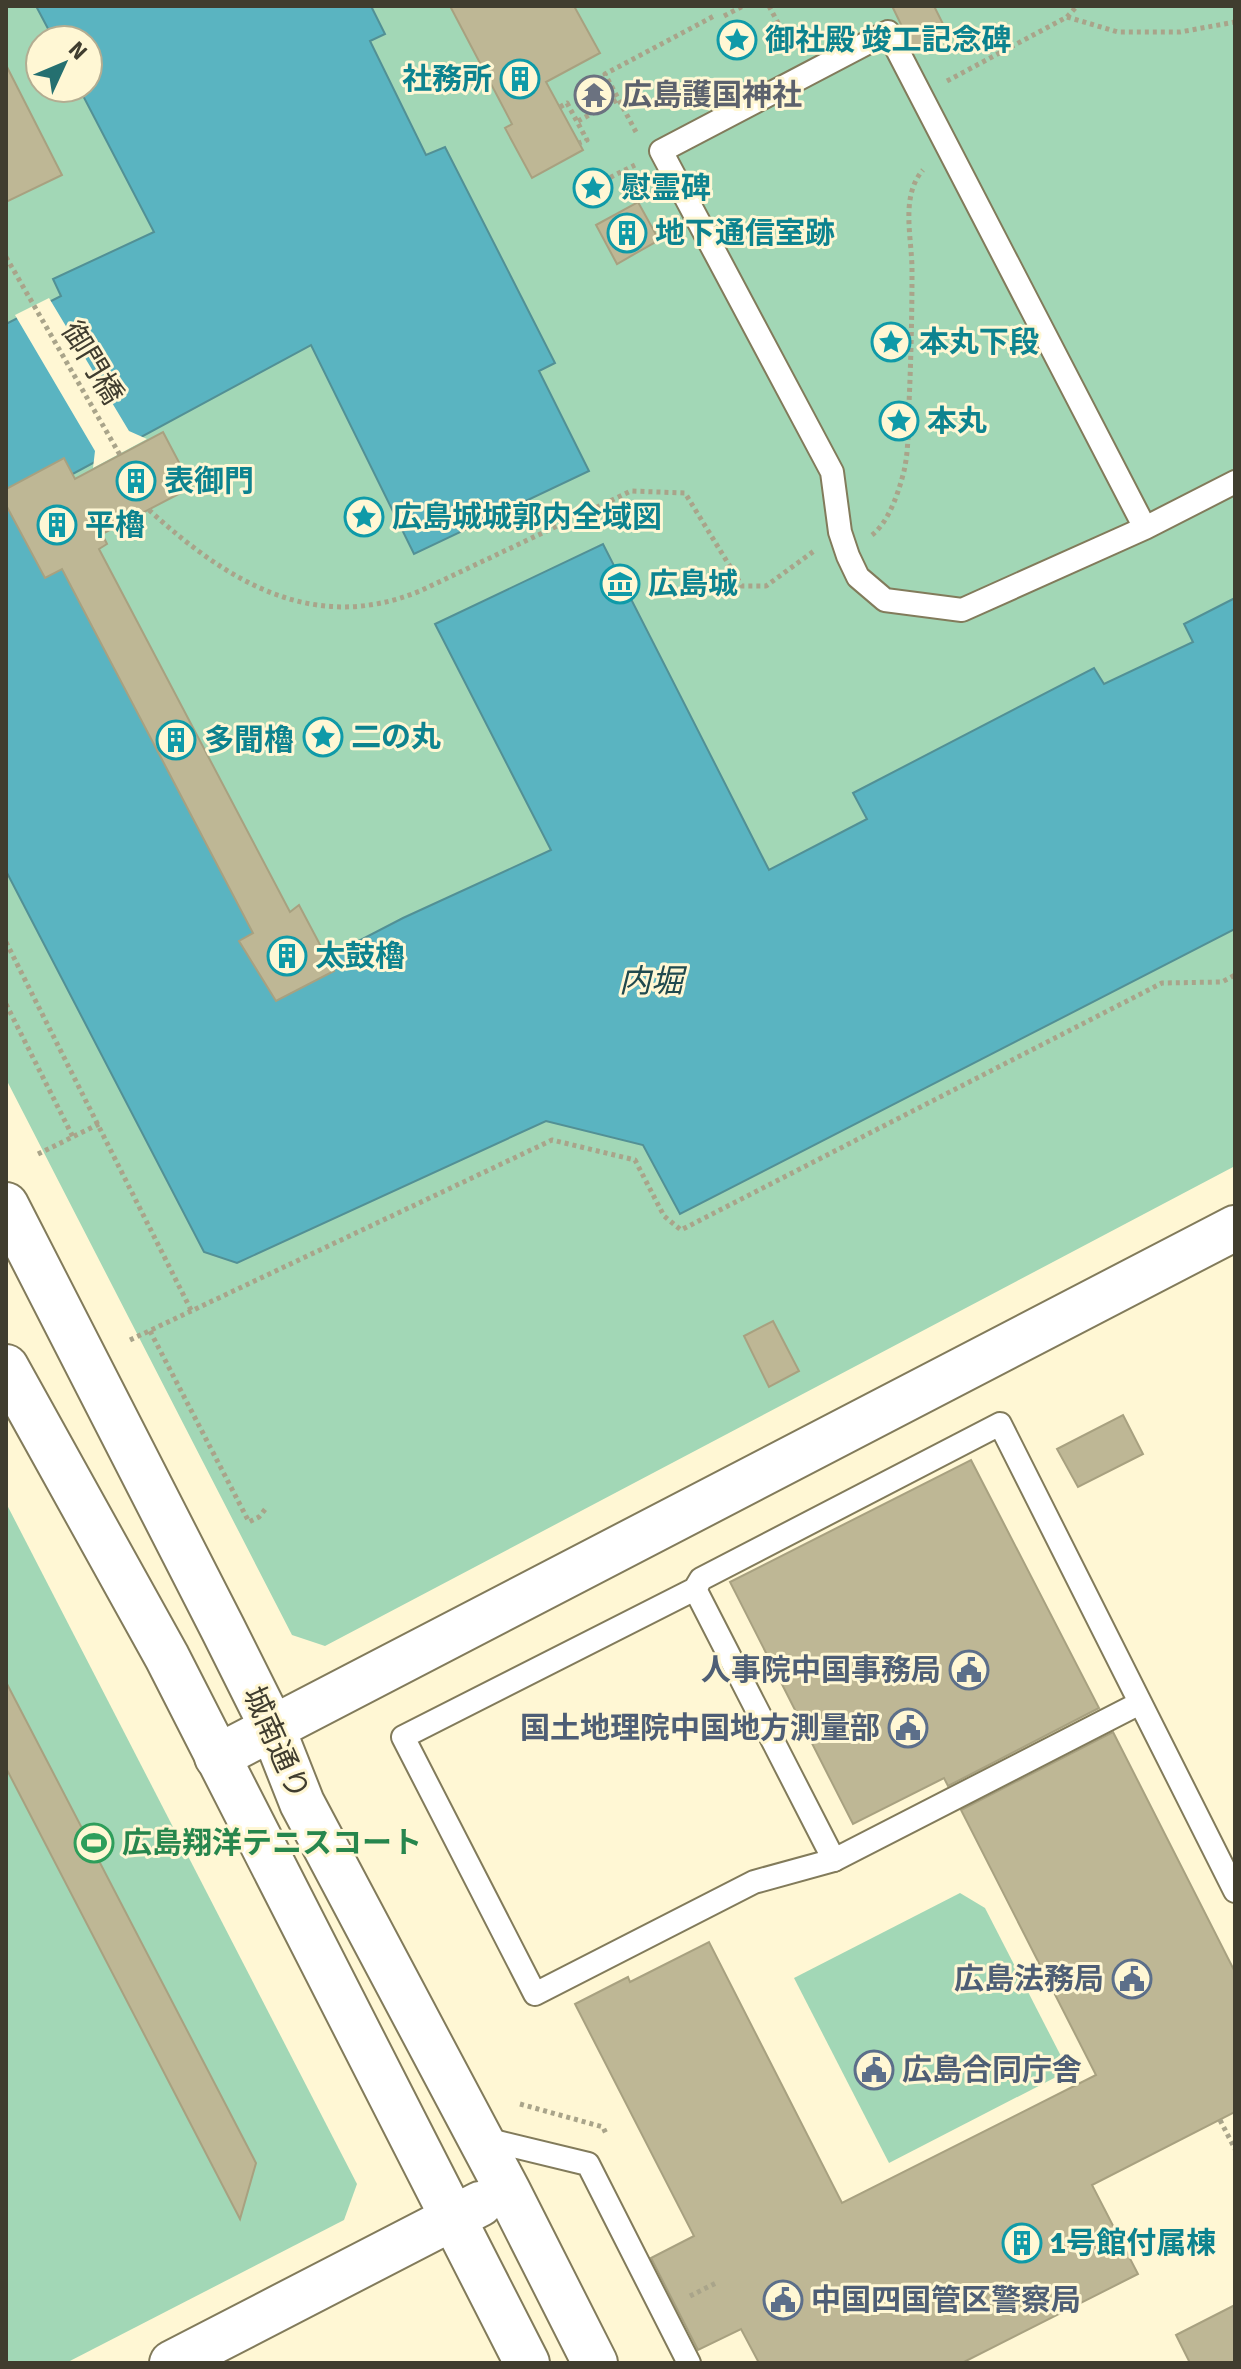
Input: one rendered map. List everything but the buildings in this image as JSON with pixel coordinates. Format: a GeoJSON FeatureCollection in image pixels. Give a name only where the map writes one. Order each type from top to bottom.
{"type":"FeatureCollection","features":[{"type":"Feature","properties":{"kind":"street","name":"城南通り"},"geometry":{"type":"LineString","coordinates":[[6,1205],[272,1727],[302,1803],[508,2191],[595,2363]]}},
{"type":"Feature","properties":{"kind":"street"},"geometry":{"type":"LineString","coordinates":[[217,1757],[1235,1228]]}},
{"type":"Feature","properties":{"kind":"street","name":"城南通り"},"geometry":{"type":"LineString","coordinates":[[6,1367],[167,1657],[527,2363]]}},
{"type":"Feature","properties":{"kind":"street"},"geometry":{"type":"LineString","coordinates":[[172,2363],[508,2191]]}},
{"type":"Feature","properties":{"kind":"lane"},"geometry":{"type":"LineString","coordinates":[[1145,528],[888,32],[655,154],[832,472],[840,532],[858,577],[885,600],[962,610],[1145,528],[1235,482]]}},
{"type":"Feature","properties":{"kind":"lane"},"geometry":{"type":"LineString","coordinates":[[1140,1703],[834,1860],[754,1882],[535,1994],[403,1737],[695,1589],[701,1579],[1000,1424],[1235,1891]]}},
{"type":"Feature","properties":{"kind":"lane"},"geometry":{"type":"LineString","coordinates":[[695,1589],[834,1860]]}},
{"type":"Feature","properties":{"kind":"lane"},"geometry":{"type":"LineString","coordinates":[[480,2138],[588,2164],[689,2363]]}},
{"type":"Feature","properties":{"kind":"path"},"geometry":{"type":"LineString","coordinates":[[724,16],[743,6]]}},
{"type":"Feature","properties":{"kind":"path"},"geometry":{"type":"LineString","coordinates":[[769,6],[806,75]]}},
{"type":"Feature","properties":{"kind":"path"},"geometry":{"type":"LineString","coordinates":[[983,61],[1067,17],[1077,6]]}},
{"type":"Feature","properties":{"kind":"path"},"geometry":{"type":"LineString","coordinates":[[603,181],[655,154],[605,74],[714,16]]}},
{"type":"Feature","properties":{"kind":"path"},"geometry":{"type":"LineString","coordinates":[[1067,17],[1118,32],[1180,32],[1235,22]]}},
{"type":"Feature","properties":{"kind":"path"},"geometry":{"type":"LineString","coordinates":[[577,121],[619,99]]}},
{"type":"Feature","properties":{"kind":"path"},"geometry":{"type":"LineString","coordinates":[[560,107],[567,103],[587,140],[579,143]]}},
{"type":"Feature","properties":{"kind":"path"},"geometry":{"type":"LineString","coordinates":[[848,556],[879,530],[898,491],[905,468],[911,334],[909,211],[918,176],[946,146]]}},
{"type":"Feature","properties":{"kind":"path","name":"御門橋"},"geometry":{"type":"LineString","coordinates":[[6,257],[120,455]]}},
{"type":"Feature","properties":{"kind":"path"},"geometry":{"type":"LineString","coordinates":[[149,510],[183,541],[214,563],[262,590],[312,605],[354,609],[392,603],[631,491],[685,493],[742,586],[766,586],[840,532]]}},
{"type":"Feature","properties":{"kind":"path"},"geometry":{"type":"LineString","coordinates":[[6,942],[192,1312]]}},
{"type":"Feature","properties":{"kind":"path"},"geometry":{"type":"LineString","coordinates":[[130,1340],[552,1140],[635,1160],[664,1216],[681,1230],[1162,983],[1222,982],[1235,975]]}},
{"type":"Feature","properties":{"kind":"path"},"geometry":{"type":"LineString","coordinates":[[6,1004],[73,1137]]}},
{"type":"Feature","properties":{"kind":"path"},"geometry":{"type":"LineString","coordinates":[[38,1154],[99,1124]]}},
{"type":"Feature","properties":{"kind":"path"},"geometry":{"type":"LineString","coordinates":[[150,1331],[249,1522],[259,1517],[267,1507]]}},
{"type":"Feature","properties":{"kind":"path"},"geometry":{"type":"LineString","coordinates":[[1220,2120],[1235,2149]]}},
{"type":"Feature","properties":{"kind":"path"},"geometry":{"type":"LineString","coordinates":[[689,2296],[718,2282]]}},
{"type":"Feature","properties":{"kind":"green space","name":"広島城"},"geometry":{"type":"Polygon","coordinates":[[[6,6],[1235,6],[1235,1166],[325,1646],[292,1635],[6,1079],[6,6]]]}},
{"type":"Feature","properties":{"kind":"green space","name":"広島翔洋テニスコート"},"geometry":{"type":"Polygon","coordinates":[[[6,1503],[357,2184],[344,2220],[66,2363],[6,2363],[6,1503]]]}},
{"type":"Feature","properties":{"kind":"green space"},"geometry":{"type":"Polygon","coordinates":[[[960,1893],[985,1908],[1064,2062],[1060,2075],[889,2163],[794,1978],[960,1893]]]}},
{"type":"Feature","properties":{"kind":"water"},"geometry":{"type":"Polygon","coordinates":[[[36,6],[371,6],[385,34],[370,41],[426,155],[445,147],[555,363],[539,371],[589,471],[414,554],[311,345],[69,476],[6,493],[6,321],[8,323],[61,296],[53,279],[154,232],[87,104],[104,104],[104,24],[46,24],[36,6]]]}},
{"type":"Feature","properties":{"kind":"water","name":"内堀"},"geometry":{"type":"Polygon","coordinates":[[[6,499],[63,564],[257,936],[324,959],[403,918],[551,850],[435,624],[603,544],[769,870],[867,819],[853,793],[1094,668],[1104,684],[1193,642],[1184,624],[1235,598],[1235,929],[680,1214],[643,1145],[546,1121],[237,1263],[204,1252],[6,871],[6,499]]]}},
{"type":"Feature","properties":{"kind":"pier"},"geometry":{"type":"Polygon","coordinates":[[[49,298],[129,431],[147,439],[93,468],[95,451],[15,315],[49,298]]]}},
{"type":"Feature","properties":{"kind":"place","name":"御社殿 竣工記念碑"},"geometry":{"type":"Point","coordinates":[737,40]}},
{"type":"Feature","properties":{"kind":"place","name":"社務所"},"geometry":{"type":"Point","coordinates":[520,79]}},
{"type":"Feature","properties":{"kind":"place","name":"広島護国神社"},"geometry":{"type":"Point","coordinates":[594,95]}},
{"type":"Feature","properties":{"kind":"place","name":"慰霊碑"},"geometry":{"type":"Point","coordinates":[593,188]}},
{"type":"Feature","properties":{"kind":"place","name":"地下通信室跡"},"geometry":{"type":"Point","coordinates":[627,233]}},
{"type":"Feature","properties":{"kind":"place","name":"本丸下段"},"geometry":{"type":"Point","coordinates":[891,342]}},
{"type":"Feature","properties":{"kind":"place","name":"本丸"},"geometry":{"type":"Point","coordinates":[899,421]}},
{"type":"Feature","properties":{"kind":"place","name":"表御門"},"geometry":{"type":"Point","coordinates":[136,481]}},
{"type":"Feature","properties":{"kind":"place","name":"広島城城郭内全域図"},"geometry":{"type":"Point","coordinates":[364,517]}},
{"type":"Feature","properties":{"kind":"place","name":"平櫓"},"geometry":{"type":"Point","coordinates":[57,525]}},
{"type":"Feature","properties":{"kind":"place","name":"広島城"},"geometry":{"type":"Point","coordinates":[620,584]}},
{"type":"Feature","properties":{"kind":"place","name":"二の丸"},"geometry":{"type":"Point","coordinates":[323,737]}},
{"type":"Feature","properties":{"kind":"place","name":"多聞櫓"},"geometry":{"type":"Point","coordinates":[176,740]}},
{"type":"Feature","properties":{"kind":"place","name":"太鼓櫓"},"geometry":{"type":"Point","coordinates":[287,956]}},
{"type":"Feature","properties":{"kind":"place","name":"人事院中国事務局"},"geometry":{"type":"Point","coordinates":[969,1670]}},
{"type":"Feature","properties":{"kind":"place","name":"国土地理院中国地方測量部"},"geometry":{"type":"Point","coordinates":[908,1728]}},
{"type":"Feature","properties":{"kind":"place","name":"広島翔洋テニスコート"},"geometry":{"type":"Point","coordinates":[94,1843]}},
{"type":"Feature","properties":{"kind":"place","name":"広島法務局"},"geometry":{"type":"Point","coordinates":[1132,1979]}},
{"type":"Feature","properties":{"kind":"place","name":"広島合同庁舎"},"geometry":{"type":"Point","coordinates":[874,2070]}},
{"type":"Feature","properties":{"kind":"place","name":"1号館付属棟"},"geometry":{"type":"Point","coordinates":[1022,2243]}},
{"type":"Feature","properties":{"kind":"place","name":"中国四国管区警察局"},"geometry":{"type":"Point","coordinates":[783,2300]}}]}
